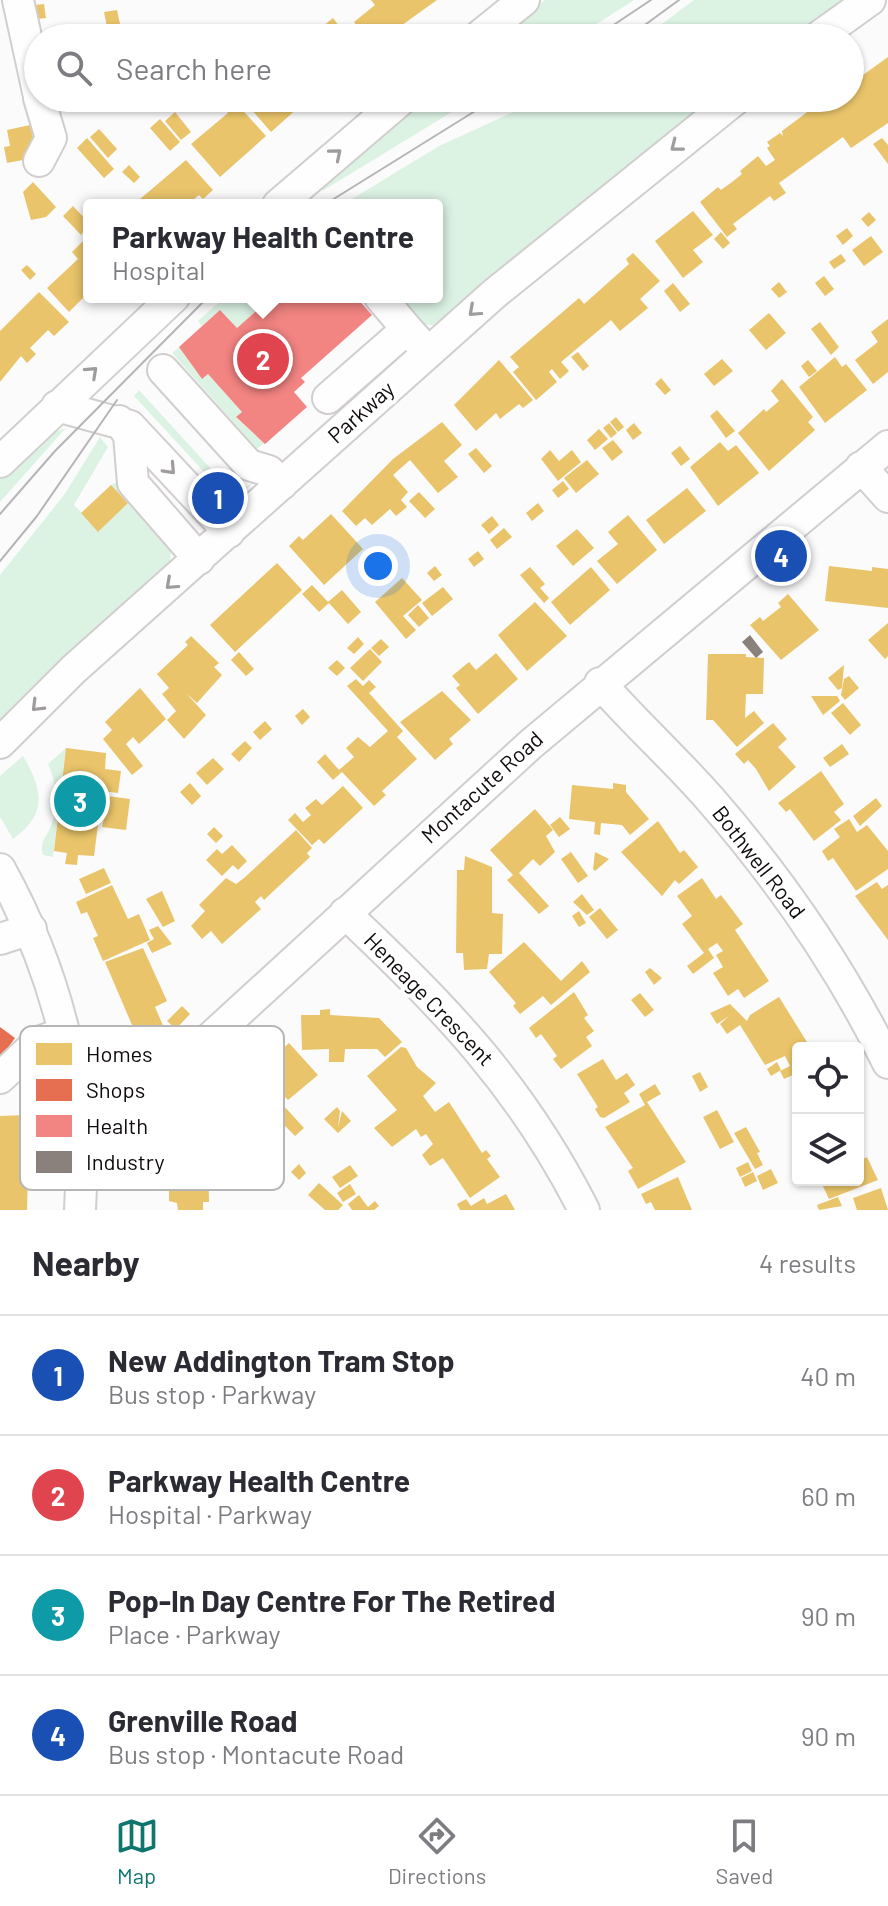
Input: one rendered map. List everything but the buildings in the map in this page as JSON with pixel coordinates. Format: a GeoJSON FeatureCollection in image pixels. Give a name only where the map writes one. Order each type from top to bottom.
{"type":"FeatureCollection","features":[{"type":"Feature","properties":{"kind":"street"},"geometry":{"type":"LineString","coordinates":[[18,0],[24,28]]}},
{"type":"Feature","properties":{"kind":"street"},"geometry":{"type":"LineString","coordinates":[[494,24],[524,0]]}},
{"type":"Feature","properties":{"kind":"street"},"geometry":{"type":"LineString","coordinates":[[837,24],[870,0]]}},
{"type":"Feature","properties":{"kind":"street"},"geometry":{"type":"LineString","coordinates":[[39,161],[51,138],[43,112]]}},
{"type":"Feature","properties":{"kind":"street"},"geometry":{"type":"LineString","coordinates":[[285,199],[387,112]]}},
{"type":"Feature","properties":{"kind":"street","name":"Parkway"},"geometry":{"type":"LineString","coordinates":[[0,743],[74,669],[428,352],[521,271],[720,112]]}},
{"type":"Feature","properties":{"kind":"street"},"geometry":{"type":"LineString","coordinates":[[0,462],[168,303]]}},
{"type":"Feature","properties":{"kind":"street"},"geometry":{"type":"LineString","coordinates":[[385,303],[428,352]]}},
{"type":"Feature","properties":{"kind":"street"},"geometry":{"type":"LineString","coordinates":[[328,398],[407,329]]}},
{"type":"Feature","properties":{"kind":"street"},"geometry":{"type":"LineString","coordinates":[[163,370],[249,465],[269,471],[282,484]]}},
{"type":"Feature","properties":{"kind":"street"},"geometry":{"type":"LineString","coordinates":[[57,406],[119,421],[140,436],[229,532]]}},
{"type":"Feature","properties":{"kind":"street"},"geometry":{"type":"LineString","coordinates":[[119,421],[129,435],[129,474],[133,483],[199,559]]}},
{"type":"Feature","properties":{"kind":"street","name":"Montacute Road"},"geometry":{"type":"LineString","coordinates":[[223,1026],[600,683],[888,446]]}},
{"type":"Feature","properties":{"kind":"street"},"geometry":{"type":"LineString","coordinates":[[861,467],[888,497]]}},
{"type":"Feature","properties":{"kind":"street","name":"Bothwell Road"},"geometry":{"type":"LineString","coordinates":[[600,683],[708,796],[762,863],[827,956],[888,1063]]}},
{"type":"Feature","properties":{"kind":"street"},"geometry":{"type":"LineString","coordinates":[[0,869],[31,929],[62,1026]]}},
{"type":"Feature","properties":{"kind":"street","name":"Heneage Crescent"},"geometry":{"type":"LineString","coordinates":[[345,913],[422,985],[483,1052],[539,1130],[584,1210]]}},
{"type":"Feature","properties":{"kind":"street"},"geometry":{"type":"LineString","coordinates":[[0,939],[31,929]]}},
{"type":"Feature","properties":{"kind":"street"},"geometry":{"type":"LineString","coordinates":[[0,1078],[20,1059]]}},
{"type":"Feature","properties":{"kind":"street"},"geometry":{"type":"LineString","coordinates":[[80,1190],[80,1210]]}},
{"type":"Feature","properties":{"kind":"green space"},"geometry":{"type":"Polygon","coordinates":[[[545,0],[634,0],[597,24],[515,24],[545,0]]]}},
{"type":"Feature","properties":{"kind":"green space"},"geometry":{"type":"Polygon","coordinates":[[[694,0],[848,0],[815,24],[662,24],[694,0]]]}},
{"type":"Feature","properties":{"kind":"green space"},"geometry":{"type":"Polygon","coordinates":[[[406,112],[452,112],[324,190],[317,187],[406,112]]]}},
{"type":"Feature","properties":{"kind":"green space"},"geometry":{"type":"Polygon","coordinates":[[[513,112],[700,112],[436,326],[424,324],[406,303],[443,303],[443,199],[352,199],[439,146],[513,112]]]}},
{"type":"Feature","properties":{"kind":"green space"},"geometry":{"type":"Polygon","coordinates":[[[218,303],[254,303],[259,309],[237,328],[220,310],[202,326],[198,321],[218,303]]]}},
{"type":"Feature","properties":{"kind":"green space"},"geometry":{"type":"Polygon","coordinates":[[[179,347],[202,379],[208,374],[242,412],[236,418],[264,443],[257,449],[172,353],[179,347]]]}},
{"type":"Feature","properties":{"kind":"green space"},"geometry":{"type":"Polygon","coordinates":[[[139,390],[234,494],[256,481],[231,501],[134,396],[139,390]]]}},
{"type":"Feature","properties":{"kind":"green space"},"geometry":{"type":"Polygon","coordinates":[[[66,428],[0,502],[0,478],[46,435],[66,428]]]}},
{"type":"Feature","properties":{"kind":"green space"},"geometry":{"type":"Polygon","coordinates":[[[100,437],[108,447],[74,505],[99,531],[128,503],[111,485],[119,481],[171,545],[170,569],[0,727],[0,575],[64,495],[100,437]]]}},
{"type":"Feature","properties":{"kind":"green space"},"geometry":{"type":"Polygon","coordinates":[[[66,748],[53,857],[43,855],[42,851],[56,803],[48,764],[66,748]]]}},
{"type":"Feature","properties":{"kind":"green space"},"geometry":{"type":"Polygon","coordinates":[[[23,756],[35,780],[39,801],[32,820],[13,839],[0,817],[0,776],[23,756]]]}},
{"type":"Feature","properties":{"kind":"tram line"},"geometry":{"type":"LineString","coordinates":[[615,24],[651,0]]}},
{"type":"Feature","properties":{"kind":"tram line"},"geometry":{"type":"LineString","coordinates":[[646,24],[679,0]]}},
{"type":"Feature","properties":{"kind":"tram line"},"geometry":{"type":"LineString","coordinates":[[334,199],[473,112]]}},
{"type":"Feature","properties":{"kind":"tram line"},"geometry":{"type":"LineString","coordinates":[[0,514],[55,451],[202,303]]}},
{"type":"Feature","properties":{"kind":"tram line"},"geometry":{"type":"LineString","coordinates":[[0,561],[37,516],[117,400]]}},
{"type":"Feature","properties":{"kind":"place","name":"Parkway Health Centre"},"geometry":{"type":"Point","coordinates":[263,359]}},
{"type":"Feature","properties":{"kind":"place","name":"New Addington Tram Stop"},"geometry":{"type":"Point","coordinates":[218,498]}},
{"type":"Feature","properties":{"kind":"place","name":"Grenville Road"},"geometry":{"type":"Point","coordinates":[781,556]}},
{"type":"Feature","properties":{"kind":"place","name":"Pop-In Day Centre For The Retired"},"geometry":{"type":"Point","coordinates":[80,801]}}]}
